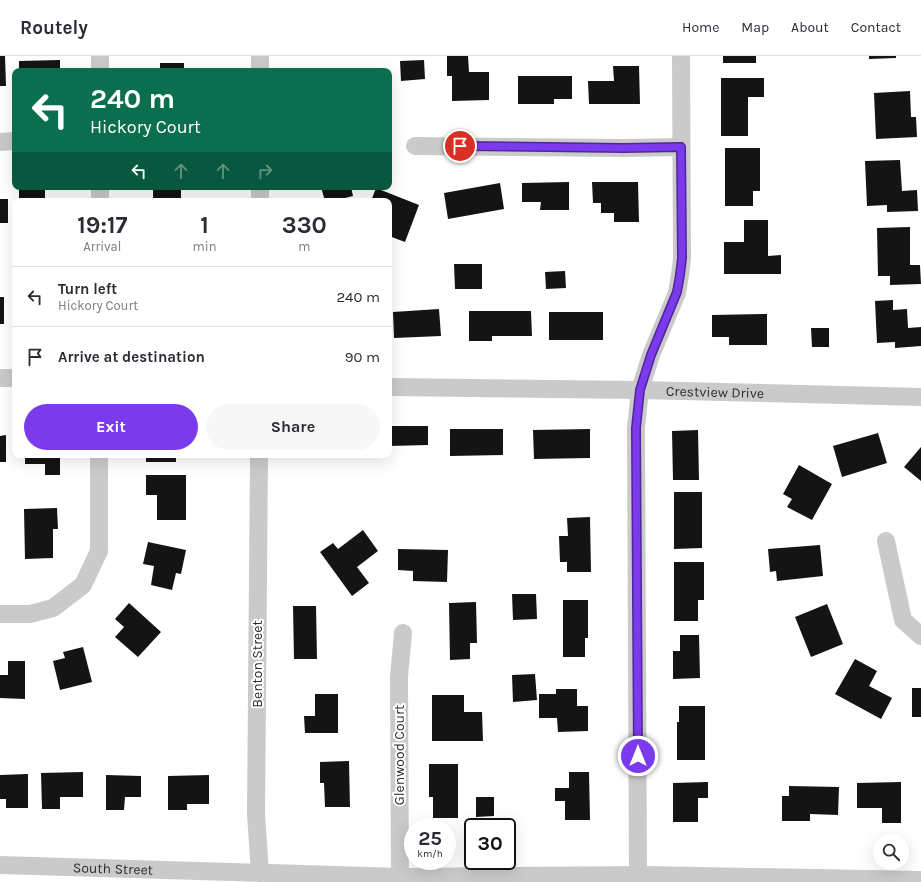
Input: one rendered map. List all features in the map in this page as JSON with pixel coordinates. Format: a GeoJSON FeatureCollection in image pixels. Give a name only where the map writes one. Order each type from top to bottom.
{"type":"FeatureCollection","features":[{"type":"Feature","properties":{"kind":"street"},"geometry":{"type":"LineString","coordinates":[[100,56],[100,68]]}},
{"type":"Feature","properties":{"kind":"street"},"geometry":{"type":"LineString","coordinates":[[260,56],[260,68]]}},
{"type":"Feature","properties":{"kind":"street"},"geometry":{"type":"LineString","coordinates":[[638,875],[636,428],[640,390],[651,355],[677,292],[680,275],[682,258],[681,56]]}},
{"type":"Feature","properties":{"kind":"street"},"geometry":{"type":"LineString","coordinates":[[0,142],[12,141]]}},
{"type":"Feature","properties":{"kind":"street"},"geometry":{"type":"LineString","coordinates":[[415,146],[624,148],[681,147]]}},
{"type":"Feature","properties":{"kind":"street"},"geometry":{"type":"LineString","coordinates":[[0,378],[12,378]]}},
{"type":"Feature","properties":{"kind":"street","name":"Crestview Drive"},"geometry":{"type":"LineString","coordinates":[[392,387],[640,390],[921,397]]}},
{"type":"Feature","properties":{"kind":"street"},"geometry":{"type":"LineString","coordinates":[[0,614],[30,614],[53,608],[83,585],[99,551],[99,458]]}},
{"type":"Feature","properties":{"kind":"street","name":"Benton Street"},"geometry":{"type":"LineString","coordinates":[[259,458],[256,814],[260,873]]}},
{"type":"Feature","properties":{"kind":"street"},"geometry":{"type":"LineString","coordinates":[[886,541],[903,620],[921,636]]}},
{"type":"Feature","properties":{"kind":"street","name":"Glenwood Court"},"geometry":{"type":"LineString","coordinates":[[400,880],[398,677],[403,633]]}},
{"type":"Feature","properties":{"kind":"street","name":"South Street"},"geometry":{"type":"LineString","coordinates":[[0,865],[260,873],[400,880],[638,875],[921,880]]}},
{"type":"Feature","properties":{"kind":"building"},"geometry":{"type":"Polygon","coordinates":[[[0,56],[5,56],[6,86],[0,86],[0,56]]]}},
{"type":"Feature","properties":{"kind":"building"},"geometry":{"type":"Polygon","coordinates":[[[447,56],[468,56],[469,72],[489,72],[489,100],[452,101],[452,76],[447,76],[447,56]]]}},
{"type":"Feature","properties":{"kind":"building"},"geometry":{"type":"Polygon","coordinates":[[[723,56],[756,56],[756,63],[723,63],[723,56]]]}},
{"type":"Feature","properties":{"kind":"building"},"geometry":{"type":"Polygon","coordinates":[[[869,56],[896,56],[896,58],[869,59],[869,56]]]}},
{"type":"Feature","properties":{"kind":"building"},"geometry":{"type":"Polygon","coordinates":[[[60,60],[60,68],[19,68],[19,61],[60,60]]]}},
{"type":"Feature","properties":{"kind":"building"},"geometry":{"type":"Polygon","coordinates":[[[424,60],[425,79],[401,81],[400,61],[424,60]]]}},
{"type":"Feature","properties":{"kind":"building"},"geometry":{"type":"Polygon","coordinates":[[[160,63],[184,63],[184,68],[160,68],[160,63]]]}},
{"type":"Feature","properties":{"kind":"building"},"geometry":{"type":"Polygon","coordinates":[[[613,66],[639,66],[640,104],[589,104],[588,81],[614,81],[613,66]]]}},
{"type":"Feature","properties":{"kind":"building"},"geometry":{"type":"Polygon","coordinates":[[[518,76],[572,76],[572,99],[554,99],[554,104],[518,104],[518,76]]]}},
{"type":"Feature","properties":{"kind":"building"},"geometry":{"type":"Polygon","coordinates":[[[721,78],[764,78],[764,97],[748,97],[748,136],[721,136],[721,78]]]}},
{"type":"Feature","properties":{"kind":"building"},"geometry":{"type":"Polygon","coordinates":[[[910,91],[911,117],[916,117],[917,137],[876,139],[874,93],[910,91]]]}},
{"type":"Feature","properties":{"kind":"building"},"geometry":{"type":"Polygon","coordinates":[[[725,148],[760,148],[760,191],[753,191],[753,206],[725,206],[725,148]]]}},
{"type":"Feature","properties":{"kind":"building"},"geometry":{"type":"Polygon","coordinates":[[[900,160],[902,191],[917,190],[918,211],[887,212],[887,205],[867,206],[865,161],[900,160]]]}},
{"type":"Feature","properties":{"kind":"building"},"geometry":{"type":"Polygon","coordinates":[[[569,182],[569,210],[540,210],[541,202],[522,202],[522,183],[569,182]]]}},
{"type":"Feature","properties":{"kind":"building"},"geometry":{"type":"Polygon","coordinates":[[[592,182],[638,182],[639,222],[614,222],[614,213],[601,213],[601,203],[593,203],[592,182]]]}},
{"type":"Feature","properties":{"kind":"building"},"geometry":{"type":"Polygon","coordinates":[[[500,183],[504,209],[448,219],[444,193],[500,183]]]}},
{"type":"Feature","properties":{"kind":"building"},"geometry":{"type":"Polygon","coordinates":[[[19,190],[45,190],[45,198],[19,198],[19,190]]]}},
{"type":"Feature","properties":{"kind":"building"},"geometry":{"type":"Polygon","coordinates":[[[153,190],[181,190],[181,198],[153,198],[153,190]]]}},
{"type":"Feature","properties":{"kind":"building"},"geometry":{"type":"Polygon","coordinates":[[[322,190],[352,190],[353,196],[345,198],[324,198],[322,190]]]}},
{"type":"Feature","properties":{"kind":"building"},"geometry":{"type":"Polygon","coordinates":[[[375,190],[381,190],[419,205],[405,242],[392,237],[392,198],[372,198],[375,190]]]}},
{"type":"Feature","properties":{"kind":"building"},"geometry":{"type":"Polygon","coordinates":[[[0,199],[8,199],[8,223],[0,223],[0,199]]]}},
{"type":"Feature","properties":{"kind":"building"},"geometry":{"type":"Polygon","coordinates":[[[744,220],[768,220],[768,256],[781,255],[781,274],[724,274],[724,242],[744,242],[744,220]]]}},
{"type":"Feature","properties":{"kind":"building"},"geometry":{"type":"Polygon","coordinates":[[[910,227],[910,265],[920,265],[921,284],[890,285],[890,276],[878,276],[877,228],[910,227]]]}},
{"type":"Feature","properties":{"kind":"building"},"geometry":{"type":"Polygon","coordinates":[[[454,264],[482,264],[482,289],[455,289],[454,264]]]}},
{"type":"Feature","properties":{"kind":"building"},"geometry":{"type":"Polygon","coordinates":[[[565,271],[566,288],[546,289],[545,272],[565,271]]]}},
{"type":"Feature","properties":{"kind":"building"},"geometry":{"type":"Polygon","coordinates":[[[0,297],[4,297],[4,324],[0,324],[0,297]]]}},
{"type":"Feature","properties":{"kind":"building"},"geometry":{"type":"Polygon","coordinates":[[[893,300],[893,310],[907,309],[908,328],[921,327],[921,346],[895,348],[895,342],[877,343],[875,301],[893,300]]]}},
{"type":"Feature","properties":{"kind":"building"},"geometry":{"type":"Polygon","coordinates":[[[439,309],[441,336],[394,338],[393,312],[439,309]]]}},
{"type":"Feature","properties":{"kind":"building"},"geometry":{"type":"Polygon","coordinates":[[[469,311],[531,311],[532,336],[492,336],[492,341],[469,341],[469,311]]]}},
{"type":"Feature","properties":{"kind":"building"},"geometry":{"type":"Polygon","coordinates":[[[549,312],[603,312],[603,340],[549,340],[549,312]]]}},
{"type":"Feature","properties":{"kind":"building"},"geometry":{"type":"Polygon","coordinates":[[[767,314],[767,345],[729,345],[729,337],[712,337],[712,315],[767,314]]]}},
{"type":"Feature","properties":{"kind":"building"},"geometry":{"type":"Polygon","coordinates":[[[811,328],[829,328],[829,347],[812,347],[811,328]]]}},
{"type":"Feature","properties":{"kind":"building"},"geometry":{"type":"Polygon","coordinates":[[[392,426],[428,426],[428,445],[392,446],[392,426]]]}},
{"type":"Feature","properties":{"kind":"building"},"geometry":{"type":"Polygon","coordinates":[[[450,429],[503,429],[503,455],[450,456],[450,429]]]}},
{"type":"Feature","properties":{"kind":"building"},"geometry":{"type":"Polygon","coordinates":[[[590,429],[590,458],[534,459],[533,430],[590,429]]]}},
{"type":"Feature","properties":{"kind":"building"},"geometry":{"type":"Polygon","coordinates":[[[698,430],[699,480],[673,480],[672,431],[698,430]]]}},
{"type":"Feature","properties":{"kind":"building"},"geometry":{"type":"Polygon","coordinates":[[[878,433],[887,463],[842,477],[833,446],[878,433]]]}},
{"type":"Feature","properties":{"kind":"building"},"geometry":{"type":"Polygon","coordinates":[[[6,435],[6,462],[0,462],[0,436],[6,435]]]}},
{"type":"Feature","properties":{"kind":"building"},"geometry":{"type":"Polygon","coordinates":[[[921,447],[921,481],[904,467],[921,447]]]}},
{"type":"Feature","properties":{"kind":"building"},"geometry":{"type":"Polygon","coordinates":[[[25,458],[60,458],[60,475],[45,475],[45,464],[25,464],[25,458]]]}},
{"type":"Feature","properties":{"kind":"building"},"geometry":{"type":"Polygon","coordinates":[[[146,458],[176,458],[176,462],[146,462],[146,458]]]}},
{"type":"Feature","properties":{"kind":"building"},"geometry":{"type":"Polygon","coordinates":[[[799,465],[832,484],[812,520],[787,507],[792,499],[783,494],[799,465]]]}},
{"type":"Feature","properties":{"kind":"building"},"geometry":{"type":"Polygon","coordinates":[[[146,475],[186,475],[186,520],[157,520],[157,495],[146,495],[146,475]]]}},
{"type":"Feature","properties":{"kind":"building"},"geometry":{"type":"Polygon","coordinates":[[[674,492],[702,492],[702,548],[674,549],[674,492]]]}},
{"type":"Feature","properties":{"kind":"building"},"geometry":{"type":"Polygon","coordinates":[[[57,508],[58,529],[53,529],[53,558],[25,559],[24,509],[57,508]]]}},
{"type":"Feature","properties":{"kind":"building"},"geometry":{"type":"Polygon","coordinates":[[[590,517],[591,572],[567,572],[567,562],[560,562],[559,536],[568,536],[567,518],[590,517]]]}},
{"type":"Feature","properties":{"kind":"building"},"geometry":{"type":"Polygon","coordinates":[[[363,530],[378,551],[357,567],[369,583],[352,596],[320,552],[333,543],[338,549],[363,530]]]}},
{"type":"Feature","properties":{"kind":"building"},"geometry":{"type":"Polygon","coordinates":[[[148,542],[186,550],[181,574],[176,573],[172,590],[151,585],[154,566],[143,564],[148,542]]]}},
{"type":"Feature","properties":{"kind":"building"},"geometry":{"type":"Polygon","coordinates":[[[820,545],[823,576],[777,581],[776,571],[770,572],[768,549],[820,545]]]}},
{"type":"Feature","properties":{"kind":"building"},"geometry":{"type":"Polygon","coordinates":[[[398,549],[448,550],[447,582],[413,581],[413,571],[398,570],[398,549]]]}},
{"type":"Feature","properties":{"kind":"building"},"geometry":{"type":"Polygon","coordinates":[[[674,562],[704,562],[704,600],[698,600],[698,621],[674,621],[674,562]]]}},
{"type":"Feature","properties":{"kind":"building"},"geometry":{"type":"Polygon","coordinates":[[[512,594],[536,594],[537,619],[513,620],[512,594]]]}},
{"type":"Feature","properties":{"kind":"building"},"geometry":{"type":"Polygon","coordinates":[[[563,600],[588,600],[588,638],[585,638],[585,657],[563,657],[563,600]]]}},
{"type":"Feature","properties":{"kind":"building"},"geometry":{"type":"Polygon","coordinates":[[[476,602],[477,643],[470,643],[470,659],[450,660],[449,603],[476,602]]]}},
{"type":"Feature","properties":{"kind":"building"},"geometry":{"type":"Polygon","coordinates":[[[129,603],[161,632],[138,657],[115,637],[124,627],[115,619],[129,603]]]}},
{"type":"Feature","properties":{"kind":"building"},"geometry":{"type":"Polygon","coordinates":[[[827,604],[843,644],[811,657],[795,617],[827,604]]]}},
{"type":"Feature","properties":{"kind":"building"},"geometry":{"type":"Polygon","coordinates":[[[293,606],[316,606],[317,659],[294,659],[293,606]]]}},
{"type":"Feature","properties":{"kind":"building"},"geometry":{"type":"Polygon","coordinates":[[[680,635],[699,635],[700,678],[673,679],[673,651],[680,651],[680,635]]]}},
{"type":"Feature","properties":{"kind":"building"},"geometry":{"type":"Polygon","coordinates":[[[83,647],[92,682],[60,690],[53,661],[65,658],[63,652],[83,647]]]}},
{"type":"Feature","properties":{"kind":"building"},"geometry":{"type":"Polygon","coordinates":[[[855,659],[877,671],[869,686],[892,698],[881,719],[835,694],[855,659]]]}},
{"type":"Feature","properties":{"kind":"building"},"geometry":{"type":"Polygon","coordinates":[[[8,661],[25,661],[25,699],[0,698],[0,675],[8,675],[8,661]]]}},
{"type":"Feature","properties":{"kind":"building"},"geometry":{"type":"Polygon","coordinates":[[[535,674],[537,700],[513,702],[512,675],[535,674]]]}},
{"type":"Feature","properties":{"kind":"building"},"geometry":{"type":"Polygon","coordinates":[[[912,688],[921,688],[921,717],[912,717],[912,688]]]}},
{"type":"Feature","properties":{"kind":"building"},"geometry":{"type":"Polygon","coordinates":[[[556,689],[577,689],[577,706],[588,706],[588,731],[558,732],[557,718],[539,718],[539,694],[556,694],[556,689]]]}},
{"type":"Feature","properties":{"kind":"building"},"geometry":{"type":"Polygon","coordinates":[[[315,694],[338,694],[338,733],[305,733],[304,716],[315,716],[315,694]]]}},
{"type":"Feature","properties":{"kind":"building"},"geometry":{"type":"Polygon","coordinates":[[[432,695],[464,695],[464,712],[482,712],[483,741],[432,741],[432,695]]]}},
{"type":"Feature","properties":{"kind":"building"},"geometry":{"type":"Polygon","coordinates":[[[679,706],[705,706],[705,760],[677,760],[677,722],[679,722],[679,706]]]}},
{"type":"Feature","properties":{"kind":"building"},"geometry":{"type":"Polygon","coordinates":[[[349,761],[350,807],[325,807],[324,783],[320,783],[320,762],[349,761]]]}},
{"type":"Feature","properties":{"kind":"building"},"geometry":{"type":"Polygon","coordinates":[[[429,764],[458,764],[458,818],[433,818],[433,797],[429,797],[429,764]]]}},
{"type":"Feature","properties":{"kind":"building"},"geometry":{"type":"Polygon","coordinates":[[[83,772],[83,797],[60,797],[60,809],[42,809],[41,773],[83,772]]]}},
{"type":"Feature","properties":{"kind":"building"},"geometry":{"type":"Polygon","coordinates":[[[569,772],[589,772],[590,820],[565,820],[565,801],[555,801],[555,788],[569,788],[569,772]]]}},
{"type":"Feature","properties":{"kind":"building"},"geometry":{"type":"Polygon","coordinates":[[[28,774],[28,808],[6,808],[6,799],[0,799],[0,775],[28,774]]]}},
{"type":"Feature","properties":{"kind":"building"},"geometry":{"type":"Polygon","coordinates":[[[106,775],[141,776],[141,797],[125,797],[124,810],[106,810],[106,775]]]}},
{"type":"Feature","properties":{"kind":"building"},"geometry":{"type":"Polygon","coordinates":[[[209,775],[209,804],[187,804],[187,810],[168,810],[168,776],[209,775]]]}},
{"type":"Feature","properties":{"kind":"building"},"geometry":{"type":"Polygon","coordinates":[[[708,782],[708,798],[698,798],[698,822],[673,822],[673,783],[708,782]]]}},
{"type":"Feature","properties":{"kind":"building"},"geometry":{"type":"Polygon","coordinates":[[[901,782],[901,823],[882,823],[882,808],[857,808],[857,783],[901,782]]]}},
{"type":"Feature","properties":{"kind":"building"},"geometry":{"type":"Polygon","coordinates":[[[789,786],[839,787],[838,815],[810,814],[810,821],[782,821],[782,796],[789,796],[789,786]]]}},
{"type":"Feature","properties":{"kind":"building"},"geometry":{"type":"Polygon","coordinates":[[[476,797],[494,797],[494,816],[476,817],[476,797]]]}},
{"type":"Feature","properties":{"kind":"route"},"geometry":{"type":"LineString","coordinates":[[460,146],[624,148],[681,147],[682,258],[680,275],[677,292],[651,355],[640,390],[636,428],[638,756]]}}]}
